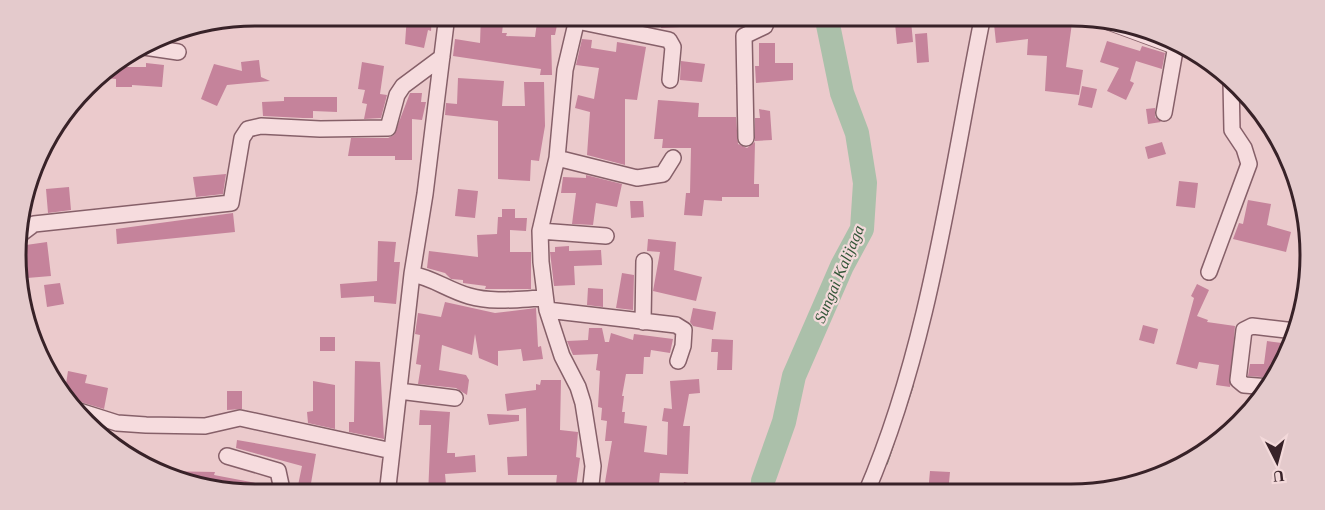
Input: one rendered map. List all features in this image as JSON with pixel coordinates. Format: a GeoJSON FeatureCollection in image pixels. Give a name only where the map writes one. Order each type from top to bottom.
{"type":"FeatureCollection","features":[{"type":"Feature","properties":{"kind":"street"},"geometry":{"type":"LineString","coordinates":[[388,484],[412,274],[425,194],[446,26]]}},
{"type":"Feature","properties":{"kind":"street"},"geometry":{"type":"LineString","coordinates":[[576,26],[565,70],[557,158],[540,231],[546,304],[562,356],[583,402],[593,466],[591,484]]}},
{"type":"Feature","properties":{"kind":"street"},"geometry":{"type":"LineString","coordinates":[[611,26],[669,40],[673,47],[670,80]]}},
{"type":"Feature","properties":{"kind":"street"},"geometry":{"type":"LineString","coordinates":[[747,138],[744,36],[765,26]]}},
{"type":"Feature","properties":{"kind":"street"},"geometry":{"type":"LineString","coordinates":[[870,484],[898,413],[919,327],[981,26]]}},
{"type":"Feature","properties":{"kind":"street"},"geometry":{"type":"LineString","coordinates":[[154,48],[178,52]]}},
{"type":"Feature","properties":{"kind":"street"},"geometry":{"type":"LineString","coordinates":[[1164,113],[1175,51]]}},
{"type":"Feature","properties":{"kind":"street"},"geometry":{"type":"LineString","coordinates":[[27,229],[34,224],[231,203],[242,138],[248,129],[261,126],[320,129],[388,128],[397,95],[403,86],[442,57]]}},
{"type":"Feature","properties":{"kind":"street"},"geometry":{"type":"LineString","coordinates":[[1209,272],[1249,164],[1244,148],[1232,130],[1231,92]]}},
{"type":"Feature","properties":{"kind":"street"},"geometry":{"type":"LineString","coordinates":[[557,158],[637,178],[663,174],[673,158]]}},
{"type":"Feature","properties":{"kind":"street"},"geometry":{"type":"LineString","coordinates":[[540,231],[606,236]]}},
{"type":"Feature","properties":{"kind":"street"},"geometry":{"type":"LineString","coordinates":[[643,322],[644,261]]}},
{"type":"Feature","properties":{"kind":"street"},"geometry":{"type":"LineString","coordinates":[[412,274],[429,277],[454,291],[486,299],[546,304],[643,322],[676,325],[684,330],[678,361]]}},
{"type":"Feature","properties":{"kind":"street"},"geometry":{"type":"LineString","coordinates":[[1259,386],[1244,385],[1238,380],[1244,330],[1252,326],[1287,330]]}},
{"type":"Feature","properties":{"kind":"street"},"geometry":{"type":"LineString","coordinates":[[399,392],[455,398]]}},
{"type":"Feature","properties":{"kind":"street"},"geometry":{"type":"LineString","coordinates":[[91,415],[117,423],[146,425],[205,426],[240,418],[392,451]]}},
{"type":"Feature","properties":{"kind":"street"},"geometry":{"type":"LineString","coordinates":[[227,456],[278,471],[281,484]]}},
{"type":"Feature","properties":{"kind":"building"},"geometry":{"type":"Polygon","coordinates":[[[406,26],[431,26],[431,31],[428,30],[424,48],[405,44],[406,26]]]}},
{"type":"Feature","properties":{"kind":"building"},"geometry":{"type":"Polygon","coordinates":[[[481,26],[503,26],[502,33],[507,33],[506,36],[535,37],[536,26],[557,26],[555,35],[551,35],[552,75],[540,75],[541,69],[453,56],[455,39],[480,43],[481,26]]]}},
{"type":"Feature","properties":{"kind":"building"},"geometry":{"type":"Polygon","coordinates":[[[661,26],[680,26],[680,27],[661,28],[661,26]]]}},
{"type":"Feature","properties":{"kind":"building"},"geometry":{"type":"Polygon","coordinates":[[[895,26],[911,26],[913,42],[897,44],[895,26]]]}},
{"type":"Feature","properties":{"kind":"building"},"geometry":{"type":"Polygon","coordinates":[[[994,26],[1072,26],[1066,67],[1083,70],[1079,95],[1045,91],[1047,56],[1027,55],[1028,39],[996,43],[994,26]]]}},
{"type":"Feature","properties":{"kind":"building"},"geometry":{"type":"Polygon","coordinates":[[[927,33],[929,62],[917,63],[915,34],[927,33]]]}},
{"type":"Feature","properties":{"kind":"building"},"geometry":{"type":"Polygon","coordinates":[[[582,39],[592,40],[591,48],[616,52],[617,42],[646,47],[637,100],[625,99],[625,165],[587,155],[590,112],[575,108],[578,95],[594,99],[599,68],[576,65],[582,39]]]}},
{"type":"Feature","properties":{"kind":"building"},"geometry":{"type":"Polygon","coordinates":[[[1107,41],[1140,51],[1142,46],[1165,53],[1162,69],[1136,61],[1130,81],[1134,83],[1126,100],[1107,91],[1119,68],[1100,62],[1107,41]]]}},
{"type":"Feature","properties":{"kind":"building"},"geometry":{"type":"Polygon","coordinates":[[[759,43],[775,43],[775,63],[793,63],[793,80],[756,83],[755,66],[759,66],[759,43]]]}},
{"type":"Feature","properties":{"kind":"building"},"geometry":{"type":"Polygon","coordinates":[[[259,60],[261,77],[270,81],[227,85],[217,106],[201,99],[214,64],[242,71],[241,62],[259,60]]]}},
{"type":"Feature","properties":{"kind":"building"},"geometry":{"type":"Polygon","coordinates":[[[681,61],[705,64],[702,82],[680,80],[681,61]]]}},
{"type":"Feature","properties":{"kind":"building"},"geometry":{"type":"Polygon","coordinates":[[[362,62],[384,66],[380,94],[387,95],[381,118],[364,119],[367,104],[362,103],[365,90],[358,89],[362,62]]]}},
{"type":"Feature","properties":{"kind":"building"},"geometry":{"type":"Polygon","coordinates":[[[146,63],[164,65],[162,87],[132,85],[132,87],[116,87],[116,79],[109,78],[123,67],[146,67],[146,63]]]}},
{"type":"Feature","properties":{"kind":"building"},"geometry":{"type":"Polygon","coordinates":[[[458,78],[504,81],[502,106],[525,106],[524,82],[544,82],[545,126],[539,161],[531,160],[530,181],[498,179],[498,121],[445,115],[446,103],[457,104],[458,78]]]}},
{"type":"Feature","properties":{"kind":"building"},"geometry":{"type":"Polygon","coordinates":[[[1082,86],[1097,89],[1092,108],[1078,105],[1082,86]]]}},
{"type":"Feature","properties":{"kind":"building"},"geometry":{"type":"Polygon","coordinates":[[[410,93],[422,93],[421,102],[426,102],[422,120],[412,119],[412,160],[395,160],[395,156],[348,156],[351,138],[388,138],[394,135],[410,93]]]}},
{"type":"Feature","properties":{"kind":"building"},"geometry":{"type":"Polygon","coordinates":[[[284,97],[337,97],[337,112],[313,111],[313,118],[263,116],[262,102],[284,101],[284,97]]]}},
{"type":"Feature","properties":{"kind":"building"},"geometry":{"type":"Polygon","coordinates":[[[658,100],[699,103],[698,117],[736,117],[738,144],[747,148],[755,142],[754,184],[759,184],[759,197],[722,197],[722,201],[704,200],[702,216],[684,215],[686,193],[690,193],[691,148],[662,148],[663,139],[654,139],[658,100]]]}},
{"type":"Feature","properties":{"kind":"building"},"geometry":{"type":"Polygon","coordinates":[[[1155,108],[1155,117],[1161,122],[1148,124],[1146,109],[1155,108]]]}},
{"type":"Feature","properties":{"kind":"building"},"geometry":{"type":"Polygon","coordinates":[[[759,109],[770,111],[772,140],[755,141],[755,118],[760,118],[759,109]]]}},
{"type":"Feature","properties":{"kind":"building"},"geometry":{"type":"Polygon","coordinates":[[[1162,142],[1166,154],[1148,159],[1145,147],[1162,142]]]}},
{"type":"Feature","properties":{"kind":"building"},"geometry":{"type":"Polygon","coordinates":[[[226,174],[223,194],[196,197],[193,177],[226,174]]]}},
{"type":"Feature","properties":{"kind":"building"},"geometry":{"type":"Polygon","coordinates":[[[586,175],[622,184],[617,207],[596,203],[593,225],[572,224],[576,193],[561,193],[563,177],[586,178],[586,175]]]}},
{"type":"Feature","properties":{"kind":"building"},"geometry":{"type":"Polygon","coordinates":[[[1179,181],[1198,183],[1195,208],[1176,206],[1179,181]]]}},
{"type":"Feature","properties":{"kind":"building"},"geometry":{"type":"Polygon","coordinates":[[[69,187],[71,210],[48,213],[46,189],[69,187]]]}},
{"type":"Feature","properties":{"kind":"building"},"geometry":{"type":"Polygon","coordinates":[[[458,189],[478,191],[475,218],[455,216],[458,189]]]}},
{"type":"Feature","properties":{"kind":"building"},"geometry":{"type":"Polygon","coordinates":[[[1248,200],[1271,204],[1267,225],[1291,232],[1286,252],[1233,239],[1239,223],[1243,224],[1248,200]]]}},
{"type":"Feature","properties":{"kind":"building"},"geometry":{"type":"Polygon","coordinates":[[[630,201],[643,201],[644,217],[631,218],[630,201]]]}},
{"type":"Feature","properties":{"kind":"building"},"geometry":{"type":"Polygon","coordinates":[[[502,209],[515,209],[515,218],[527,218],[526,231],[510,230],[510,252],[531,252],[531,289],[485,289],[486,286],[463,283],[463,280],[451,279],[445,273],[427,268],[429,251],[478,257],[477,235],[497,234],[498,217],[502,217],[502,209]]]}},
{"type":"Feature","properties":{"kind":"building"},"geometry":{"type":"Polygon","coordinates":[[[233,213],[235,232],[117,244],[116,229],[233,213]]]}},
{"type":"Feature","properties":{"kind":"building"},"geometry":{"type":"Polygon","coordinates":[[[648,239],[676,242],[674,270],[702,277],[696,301],[653,291],[660,252],[647,251],[648,239]]]}},
{"type":"Feature","properties":{"kind":"building"},"geometry":{"type":"Polygon","coordinates":[[[378,241],[396,242],[394,262],[400,262],[396,304],[374,302],[374,296],[341,298],[340,284],[377,281],[378,241]]]}},
{"type":"Feature","properties":{"kind":"building"},"geometry":{"type":"Polygon","coordinates":[[[47,242],[51,276],[27,278],[26,245],[47,242]]]}},
{"type":"Feature","properties":{"kind":"building"},"geometry":{"type":"Polygon","coordinates":[[[569,246],[569,251],[601,250],[602,265],[574,266],[575,285],[554,286],[550,252],[555,252],[555,247],[569,246]]]}},
{"type":"Feature","properties":{"kind":"building"},"geometry":{"type":"Polygon","coordinates":[[[622,273],[634,275],[633,310],[616,308],[622,273]]]}},
{"type":"Feature","properties":{"kind":"building"},"geometry":{"type":"Polygon","coordinates":[[[60,283],[64,304],[47,307],[44,285],[60,283]]]}},
{"type":"Feature","properties":{"kind":"building"},"geometry":{"type":"Polygon","coordinates":[[[1197,284],[1209,290],[1197,316],[1208,320],[1207,322],[1235,326],[1230,387],[1216,385],[1219,365],[1199,362],[1197,369],[1176,364],[1194,298],[1191,296],[1197,284]]]}},
{"type":"Feature","properties":{"kind":"building"},"geometry":{"type":"Polygon","coordinates":[[[588,288],[603,289],[603,307],[587,305],[588,288]]]}},
{"type":"Feature","properties":{"kind":"building"},"geometry":{"type":"Polygon","coordinates":[[[445,302],[495,313],[536,308],[538,347],[541,346],[543,359],[523,361],[521,349],[498,351],[498,366],[479,358],[475,334],[472,355],[442,345],[439,370],[466,375],[469,380],[467,395],[456,388],[418,384],[421,365],[416,364],[420,335],[415,334],[418,313],[441,317],[445,302]]]}},
{"type":"Feature","properties":{"kind":"building"},"geometry":{"type":"Polygon","coordinates":[[[693,308],[716,312],[713,330],[693,326],[690,322],[693,308]]]}},
{"type":"Feature","properties":{"kind":"building"},"geometry":{"type":"Polygon","coordinates":[[[1143,325],[1158,329],[1154,344],[1139,340],[1143,325]]]}},
{"type":"Feature","properties":{"kind":"building"},"geometry":{"type":"Polygon","coordinates":[[[589,328],[602,328],[605,342],[609,342],[611,333],[633,340],[634,334],[673,339],[670,353],[651,350],[650,357],[644,357],[643,374],[626,374],[622,412],[625,412],[624,423],[647,426],[644,452],[667,455],[668,422],[662,421],[664,408],[672,409],[670,381],[699,379],[700,393],[689,394],[683,426],[690,426],[688,474],[660,473],[659,484],[605,484],[612,441],[605,441],[607,421],[601,420],[602,408],[598,407],[600,371],[596,370],[598,354],[573,355],[567,341],[588,340],[589,328]]]}},
{"type":"Feature","properties":{"kind":"building"},"geometry":{"type":"Polygon","coordinates":[[[320,337],[335,337],[335,351],[320,351],[320,337]]]}},
{"type":"Feature","properties":{"kind":"building"},"geometry":{"type":"Polygon","coordinates":[[[712,339],[733,340],[732,370],[717,370],[718,352],[711,352],[712,339]]]}},
{"type":"Feature","properties":{"kind":"building"},"geometry":{"type":"Polygon","coordinates":[[[1267,341],[1282,343],[1265,377],[1248,376],[1250,364],[1264,364],[1267,341]]]}},
{"type":"Feature","properties":{"kind":"building"},"geometry":{"type":"Polygon","coordinates":[[[355,361],[380,362],[384,439],[349,432],[349,422],[354,422],[355,361]]]}},
{"type":"Feature","properties":{"kind":"building"},"geometry":{"type":"Polygon","coordinates":[[[68,371],[87,375],[85,383],[108,388],[104,409],[78,401],[66,385],[68,371]]]}},
{"type":"Feature","properties":{"kind":"building"},"geometry":{"type":"Polygon","coordinates":[[[541,380],[561,380],[560,430],[578,432],[576,457],[580,458],[576,484],[556,484],[557,475],[508,475],[507,457],[527,456],[526,408],[507,411],[505,394],[536,390],[536,384],[540,385],[541,380]]]}},
{"type":"Feature","properties":{"kind":"building"},"geometry":{"type":"Polygon","coordinates":[[[313,381],[335,385],[335,429],[308,423],[307,412],[313,411],[313,381]]]}},
{"type":"Feature","properties":{"kind":"building"},"geometry":{"type":"Polygon","coordinates":[[[227,391],[242,391],[242,409],[227,410],[227,391]]]}},
{"type":"Feature","properties":{"kind":"building"},"geometry":{"type":"Polygon","coordinates":[[[420,410],[450,412],[447,453],[455,453],[455,457],[475,455],[476,472],[445,474],[446,484],[428,484],[431,425],[419,425],[420,410]]]}},
{"type":"Feature","properties":{"kind":"building"},"geometry":{"type":"Polygon","coordinates":[[[487,414],[519,415],[519,421],[489,425],[487,414]]]}},
{"type":"Feature","properties":{"kind":"building"},"geometry":{"type":"Polygon","coordinates":[[[237,440],[316,454],[311,484],[298,484],[302,466],[236,448],[237,440]]]}},
{"type":"Feature","properties":{"kind":"building"},"geometry":{"type":"Polygon","coordinates":[[[179,471],[215,472],[214,475],[261,484],[225,483],[179,471]]]}},
{"type":"Feature","properties":{"kind":"building"},"geometry":{"type":"Polygon","coordinates":[[[930,471],[950,472],[949,484],[929,484],[930,471]]]}},
{"type":"Feature","properties":{"kind":"waterway","name":"Sungai Kalijaga"},"geometry":{"type":"LineString","coordinates":[[763,484],[784,422],[794,376],[842,266],[862,229],[865,183],[857,133],[842,93],[828,26]]}},
{"type":"Feature","properties":{"kind":"waterway"},"geometry":{"type":"LineString","coordinates":[[901,418],[912,385]]}},
{"type":"Feature","properties":{"kind":"waterway"},"geometry":{"type":"LineString","coordinates":[[886,463],[893,442]]}}]}
